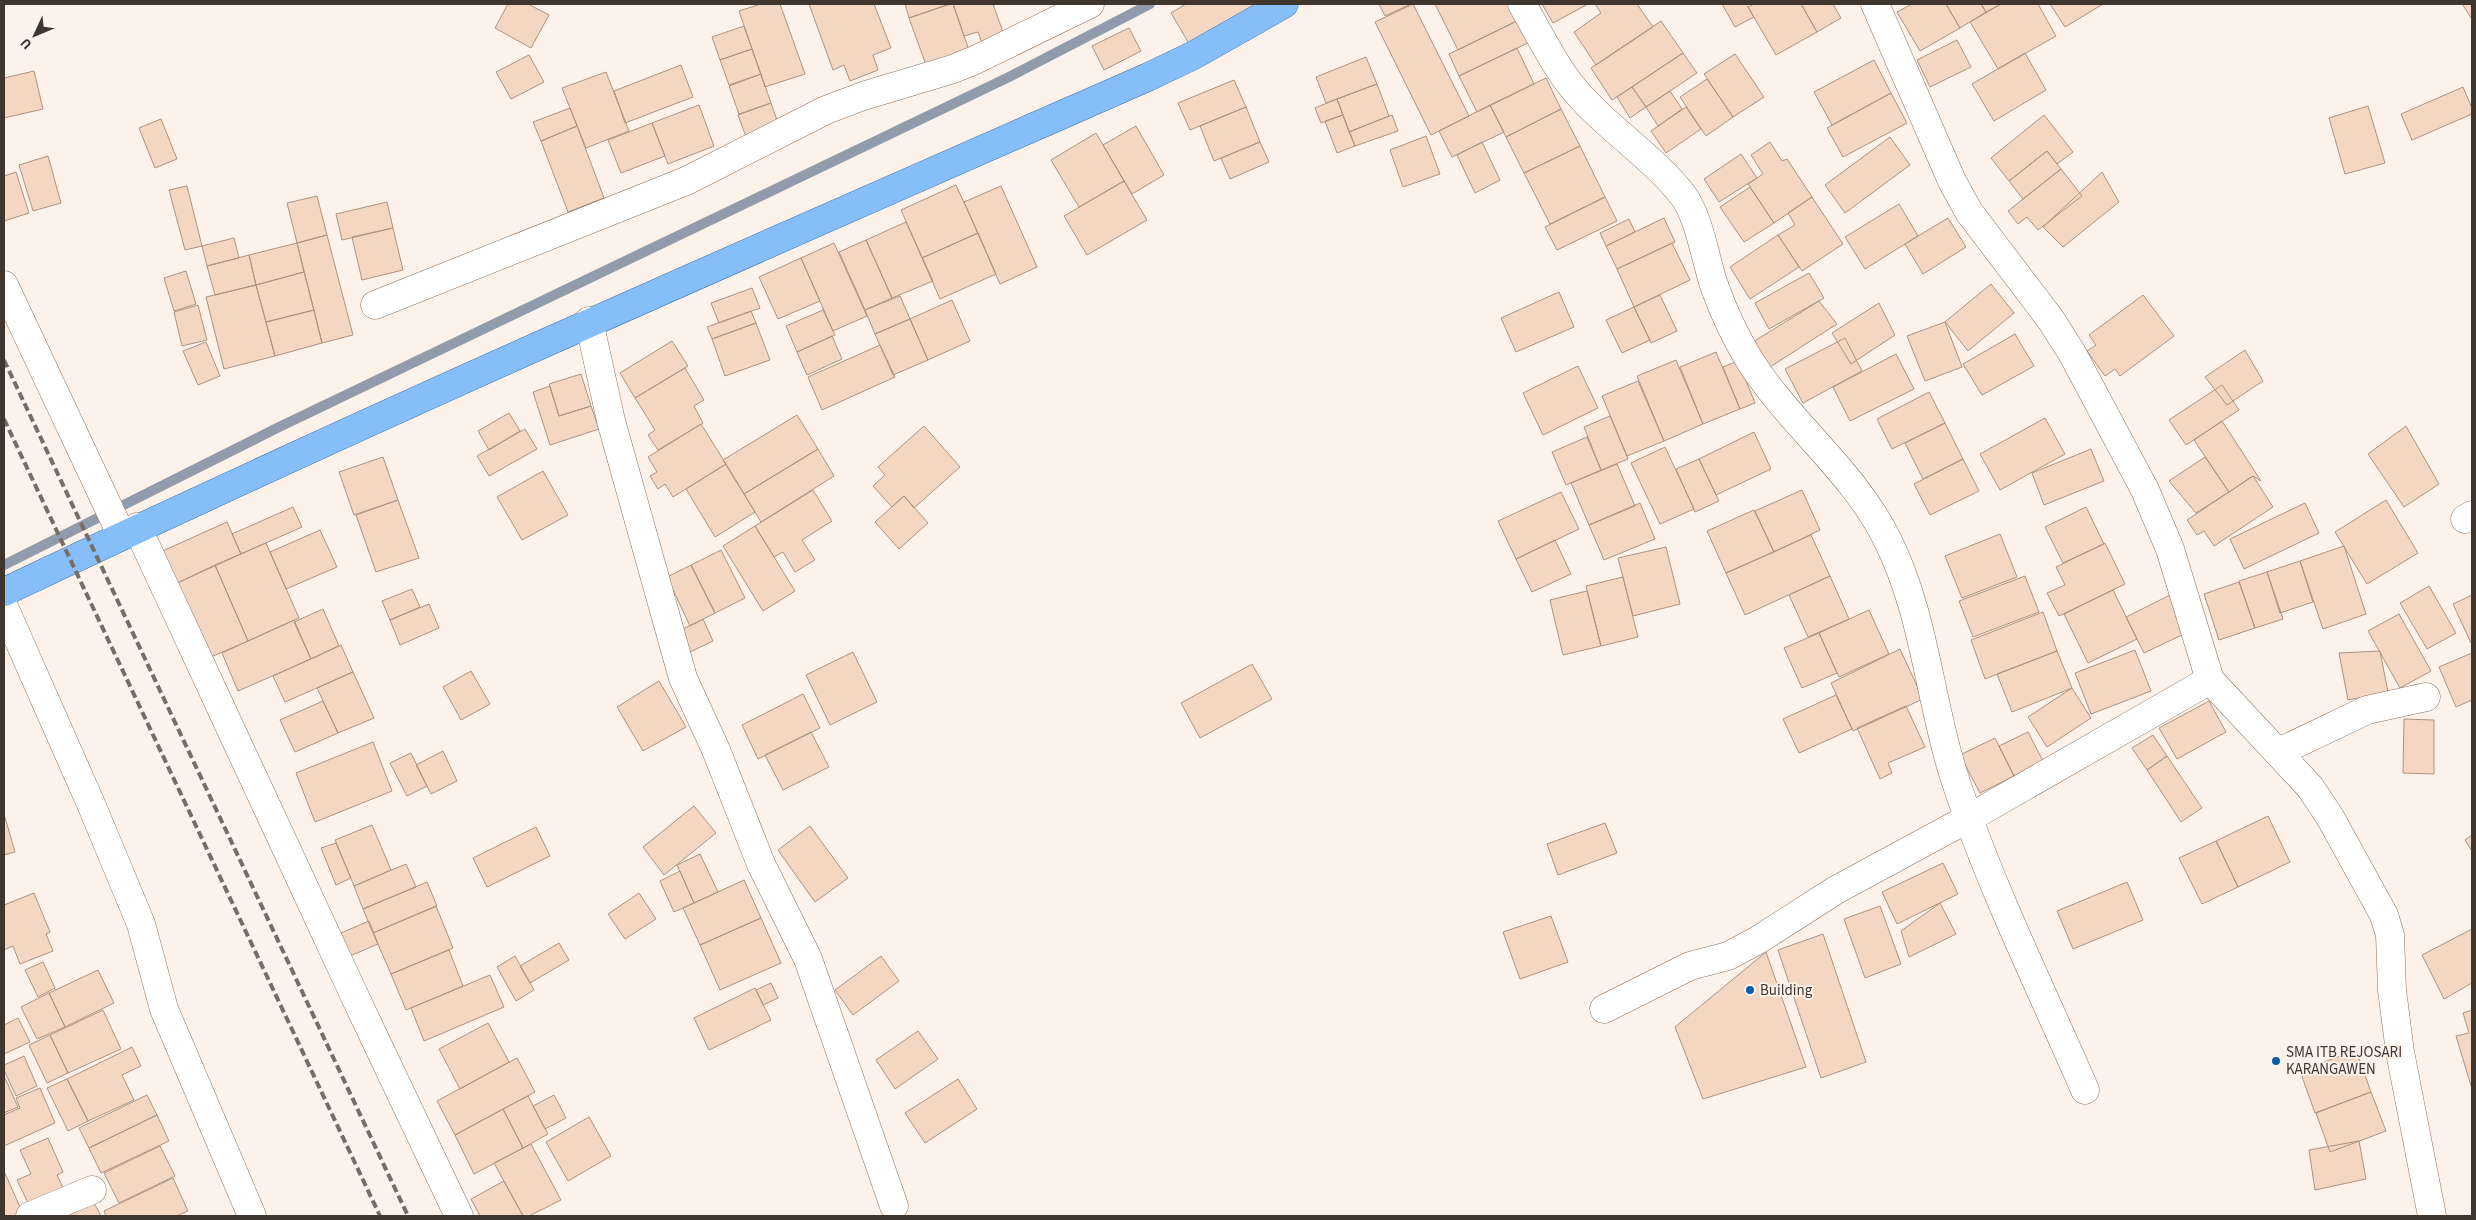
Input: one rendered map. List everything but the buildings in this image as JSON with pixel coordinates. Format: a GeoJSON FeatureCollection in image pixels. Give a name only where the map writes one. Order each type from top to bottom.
{"type":"FeatureCollection","features":[{"type":"Feature","properties":{"kind":"main road"},"geometry":{"type":"LineString","coordinates":[[4,592],[124,526],[1148,77],[1194,55],[1284,4]]}},
{"type":"Feature","properties":{"kind":"street"},"geometry":{"type":"LineString","coordinates":[[375,305],[686,181],[826,110],[863,96],[953,69],[975,60],[1090,4]]}},
{"type":"Feature","properties":{"kind":"street"},"geometry":{"type":"LineString","coordinates":[[1522,4],[1571,86],[1682,194],[1694,218],[1716,290],[1728,321],[1751,362],[1786,409],[1824,452],[1876,518],[1896,556],[1914,616],[1950,764],[1969,818],[1986,863],[2086,1090]]}},
{"type":"Feature","properties":{"kind":"street"},"geometry":{"type":"LineString","coordinates":[[1875,4],[1952,181],[1969,212],[2051,320],[2072,353],[2145,490],[2170,549],[2210,680],[2310,787],[2330,817],[2388,925],[2392,990],[2400,1052],[2432,1216]]}},
{"type":"Feature","properties":{"kind":"street"},"geometry":{"type":"LineString","coordinates":[[4,285],[99,485],[124,526],[459,1216]]}},
{"type":"Feature","properties":{"kind":"street"},"geometry":{"type":"LineString","coordinates":[[589,321],[611,421],[683,678],[716,750],[761,864],[808,959],[894,1206]]}},
{"type":"Feature","properties":{"kind":"street"},"geometry":{"type":"LineString","coordinates":[[4,606],[92,804],[141,924],[164,1009],[252,1216]]}},
{"type":"Feature","properties":{"kind":"street"},"geometry":{"type":"LineString","coordinates":[[1604,1009],[1690,966],[1728,956],[1758,940],[1836,890],[1969,818],[2210,680]]}},
{"type":"Feature","properties":{"kind":"street"},"geometry":{"type":"LineString","coordinates":[[2279,752],[2367,710],[2426,697]]}},
{"type":"Feature","properties":{"kind":"street"},"geometry":{"type":"LineString","coordinates":[[30,1216],[92,1190]]}},
{"type":"Feature","properties":{"kind":"waterway"},"geometry":{"type":"LineString","coordinates":[[4,565],[275,429],[1009,77],[1150,4]]}},
{"type":"Feature","properties":{"kind":"railway"},"geometry":{"type":"LineString","coordinates":[[4,360],[408,1216]]}},
{"type":"Feature","properties":{"kind":"railway"},"geometry":{"type":"LineString","coordinates":[[4,419],[380,1216]]}},
{"type":"Feature","properties":{"kind":"place","name":"Building"},"geometry":{"type":"Point","coordinates":[1750,990]}},
{"type":"Feature","properties":{"kind":"place","name":"SMA ITB REJOSARI KARANGAWEN"},"geometry":{"type":"Point","coordinates":[2276,1061]}}]}
